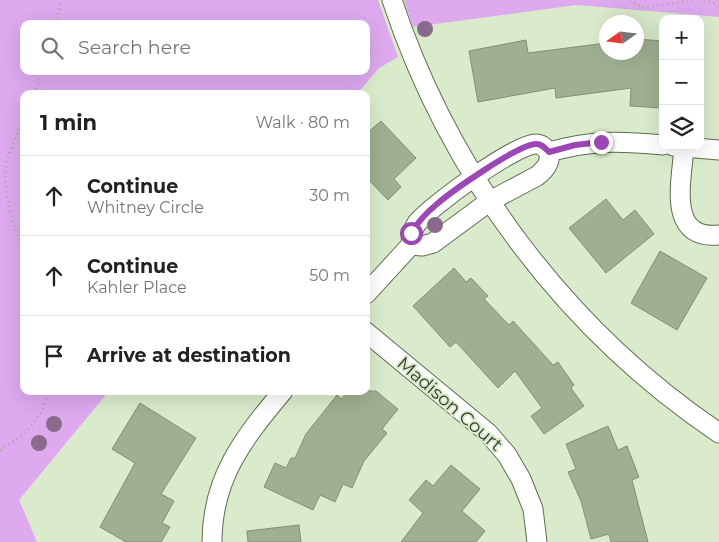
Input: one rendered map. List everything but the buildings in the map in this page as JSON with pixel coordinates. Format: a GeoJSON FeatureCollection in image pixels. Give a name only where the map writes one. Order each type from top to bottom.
{"type":"FeatureCollection","features":[{"type":"Feature","properties":{"kind":"street"},"geometry":{"type":"LineString","coordinates":[[392,0],[401,28],[424,84],[458,150],[490,201],[533,261],[562,296],[603,339],[694,416],[719,432]]}},
{"type":"Feature","properties":{"kind":"street"},"geometry":{"type":"LineString","coordinates":[[549,152],[575,145],[601,142],[659,145]]}},
{"type":"Feature","properties":{"kind":"street"},"geometry":{"type":"LineString","coordinates":[[370,290],[411,245],[411,233],[437,204],[474,177],[509,155],[528,146],[536,144],[543,146],[549,152],[548,164],[544,171],[490,201],[433,243],[422,246],[411,245]]}},
{"type":"Feature","properties":{"kind":"street"},"geometry":{"type":"LineString","coordinates":[[704,149],[719,150]]}},
{"type":"Feature","properties":{"kind":"street"},"geometry":{"type":"LineString","coordinates":[[679,150],[680,206],[683,217],[689,226],[699,233],[710,236],[719,235]]}},
{"type":"Feature","properties":{"kind":"street","name":"Madison Court"},"geometry":{"type":"LineString","coordinates":[[370,335],[488,433],[507,455],[521,479],[533,509],[538,542]]}},
{"type":"Feature","properties":{"kind":"street"},"geometry":{"type":"LineString","coordinates":[[212,542],[216,502],[226,474],[239,448],[281,395]]}},
{"type":"Feature","properties":{"kind":"path"},"geometry":{"type":"LineString","coordinates":[[56,20],[62,0]]}},
{"type":"Feature","properties":{"kind":"path"},"geometry":{"type":"LineString","coordinates":[[630,0],[642,8],[697,0]]}},
{"type":"Feature","properties":{"kind":"path"},"geometry":{"type":"LineString","coordinates":[[704,0],[719,5]]}},
{"type":"Feature","properties":{"kind":"path"},"geometry":{"type":"LineString","coordinates":[[36,90],[41,75]]}},
{"type":"Feature","properties":{"kind":"path"},"geometry":{"type":"LineString","coordinates":[[20,129],[6,161],[5,190],[12,223],[20,242]]}},
{"type":"Feature","properties":{"kind":"path"},"geometry":{"type":"LineString","coordinates":[[0,450],[34,425],[47,395]]}},
{"type":"Feature","properties":{"kind":"shaded area"},"geometry":{"type":"Polygon","coordinates":[[[0,0],[378,0],[398,57],[379,68],[360,90],[20,90],[20,395],[106,395],[19,500],[37,542],[0,542],[0,0]]]}},
{"type":"Feature","properties":{"kind":"shaded area"},"geometry":{"type":"Polygon","coordinates":[[[404,0],[719,0],[719,17],[577,5],[413,27],[404,0]]]}},
{"type":"Feature","properties":{"kind":"route"},"geometry":{"type":"LineString","coordinates":[[411,233],[437,204],[474,177],[509,155],[536,144],[543,146],[549,152],[575,145],[601,142]]}}]}
